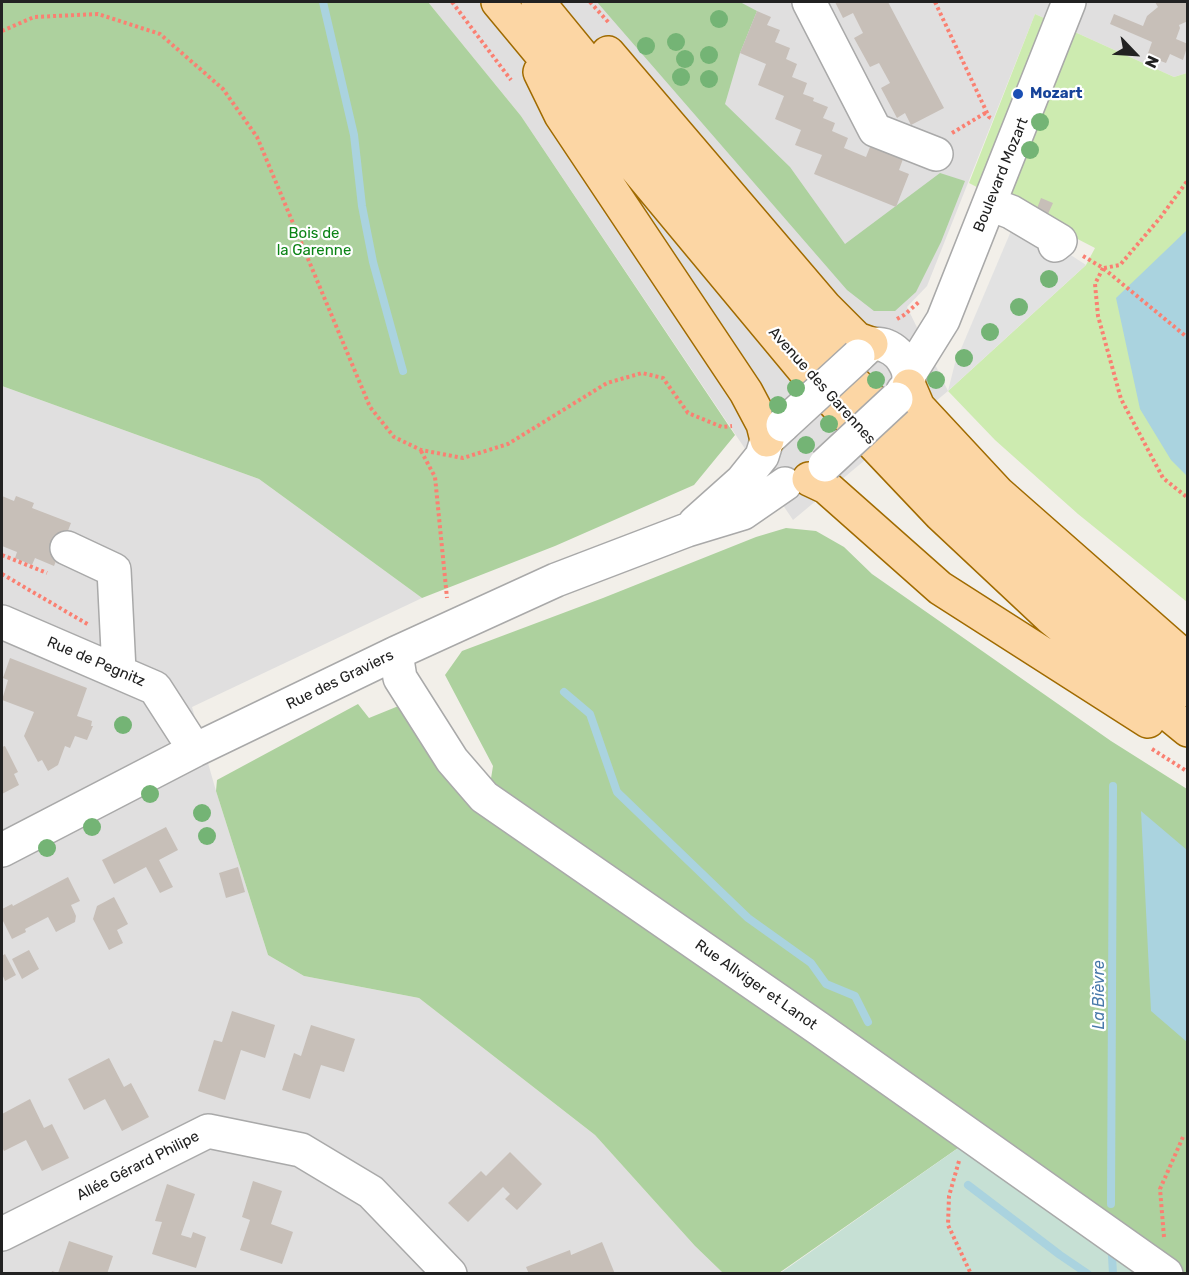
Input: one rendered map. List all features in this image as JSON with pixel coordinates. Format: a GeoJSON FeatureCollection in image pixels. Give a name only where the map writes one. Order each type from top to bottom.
{"type":"FeatureCollection","features":[{"type":"Feature","properties":{"kind":"main road"},"geometry":{"type":"LineString","coordinates":[[554,2],[594,37],[825,307],[857,339],[872,348]]}},
{"type":"Feature","properties":{"kind":"main road"},"geometry":{"type":"LineString","coordinates":[[517,9],[561,115],[746,392],[770,440]]}},
{"type":"Feature","properties":{"kind":"main road","name":"Avenue des Garennes"},"geometry":{"type":"LineString","coordinates":[[517,9],[829,357],[896,428],[978,508],[1073,595],[1188,690]]}},
{"type":"Feature","properties":{"kind":"main road","name":"Avenue des Garennes"},"geometry":{"type":"LineString","coordinates":[[517,9],[809,376],[940,514],[1051,618],[1188,730]]}},
{"type":"Feature","properties":{"kind":"main road"},"geometry":{"type":"LineString","coordinates":[[905,386],[918,407],[998,493],[1188,660]]}},
{"type":"Feature","properties":{"kind":"main road"},"geometry":{"type":"LineString","coordinates":[[806,476],[826,487],[940,588],[1188,747]]}},
{"type":"Feature","properties":{"kind":"street"},"geometry":{"type":"LineString","coordinates":[[809,2],[875,130],[936,154]]}},
{"type":"Feature","properties":{"kind":"street","name":"Boulevard Mozart"},"geometry":{"type":"LineString","coordinates":[[806,476],[905,386],[943,320],[1069,2]]}},
{"type":"Feature","properties":{"kind":"street"},"geometry":{"type":"LineString","coordinates":[[990,204],[1011,212],[1060,242],[1055,245]]}},
{"type":"Feature","properties":{"kind":"street","name":"Boulevard Mozart"},"geometry":{"type":"LineString","coordinates":[[770,440],[872,348],[916,329],[958,281]]}},
{"type":"Feature","properties":{"kind":"street"},"geometry":{"type":"LineString","coordinates":[[872,348],[899,356],[905,386]]}},
{"type":"Feature","properties":{"kind":"street"},"geometry":{"type":"LineString","coordinates":[[770,440],[806,476]]}},
{"type":"Feature","properties":{"kind":"street","name":"Rue des Graviers"},"geometry":{"type":"LineString","coordinates":[[687,530],[742,481],[770,440]]}},
{"type":"Feature","properties":{"kind":"street","name":"Rue des Graviers"},"geometry":{"type":"LineString","coordinates":[[2,850],[195,750],[396,653],[556,580],[687,530],[743,513],[806,476]]}},
{"type":"Feature","properties":{"kind":"street"},"geometry":{"type":"LineString","coordinates":[[57,561],[114,570],[118,657]]}},
{"type":"Feature","properties":{"kind":"street","name":"Rue de Pegnitz"},"geometry":{"type":"LineString","coordinates":[[2,622],[118,657],[155,688],[195,750]]}},
{"type":"Feature","properties":{"kind":"street","name":"Rue Allviger et Lanot"},"geometry":{"type":"LineString","coordinates":[[396,653],[400,678],[452,760],[484,797],[1056,1196],[1166,1258]]}},
{"type":"Feature","properties":{"kind":"street","name":"Allée Gérard Philipe"},"geometry":{"type":"LineString","coordinates":[[2,1234],[208,1131],[301,1150],[371,1192],[450,1274]]}},
{"type":"Feature","properties":{"kind":"path"},"geometry":{"type":"LineString","coordinates":[[935,2],[987,112],[990,117],[997,120]]}},
{"type":"Feature","properties":{"kind":"path"},"geometry":{"type":"LineString","coordinates":[[2,31],[34,17],[98,14],[160,34],[223,89],[257,137],[370,407],[394,437],[421,450],[463,458],[508,444],[607,383],[642,373],[663,378],[688,413],[722,428]]}},
{"type":"Feature","properties":{"kind":"path"},"geometry":{"type":"LineString","coordinates":[[964,126],[987,112]]}},
{"type":"Feature","properties":{"kind":"path"},"geometry":{"type":"LineString","coordinates":[[1103,268],[1120,265],[1160,218],[1188,180]]}},
{"type":"Feature","properties":{"kind":"path"},"geometry":{"type":"LineString","coordinates":[[1103,268],[1188,338]]}},
{"type":"Feature","properties":{"kind":"path"},"geometry":{"type":"LineString","coordinates":[[1103,268],[1095,284],[1098,316],[1121,399],[1163,478],[1188,498]]}},
{"type":"Feature","properties":{"kind":"path"},"geometry":{"type":"LineString","coordinates":[[421,450],[435,477],[447,605],[463,623]]}},
{"type":"Feature","properties":{"kind":"path"},"geometry":{"type":"LineString","coordinates":[[2,555],[57,561]]}},
{"type":"Feature","properties":{"kind":"path"},"geometry":{"type":"LineString","coordinates":[[2,574],[118,657]]}},
{"type":"Feature","properties":{"kind":"path"},"geometry":{"type":"LineString","coordinates":[[1166,1258],[1160,1188],[1183,1137],[1188,1137]]}},
{"type":"Feature","properties":{"kind":"path"},"geometry":{"type":"LineString","coordinates":[[958,1165],[949,1196],[948,1225],[971,1274]]}},
{"type":"Feature","properties":{"kind":"shaded area"},"geometry":{"type":"Polygon","coordinates":[[[428,2],[1187,2],[1187,73],[1174,77],[1035,14],[927,286],[907,307],[948,391],[793,520],[521,116],[428,2]]]}},
{"type":"Feature","properties":{"kind":"shaded area"},"geometry":{"type":"Polygon","coordinates":[[[1014,224],[1046,239],[1086,265],[948,391],[955,363],[1014,224]]]}},
{"type":"Feature","properties":{"kind":"shaded area"},"geometry":{"type":"Polygon","coordinates":[[[2,386],[259,479],[422,598],[192,707],[268,955],[304,976],[419,998],[595,1135],[695,1246],[723,1273],[2,1273],[2,386]]]}},
{"type":"Feature","properties":{"kind":"green space","name":"Bois de la Garenne"},"geometry":{"type":"Polygon","coordinates":[[[2,2],[428,2],[521,116],[735,435],[694,485],[555,546],[422,598],[259,479],[2,386],[2,2]]]}},
{"type":"Feature","properties":{"kind":"green space"},"geometry":{"type":"Polygon","coordinates":[[[597,2],[740,2],[757,11],[740,53],[725,104],[790,167],[845,244],[940,173],[965,181],[941,242],[916,292],[895,311],[874,311],[847,290],[597,2]]]}},
{"type":"Feature","properties":{"kind":"green space"},"geometry":{"type":"Polygon","coordinates":[[[1035,14],[1174,77],[1187,73],[1187,602],[1078,514],[995,440],[948,391],[1086,265],[1095,248],[969,183],[1035,14]]]}},
{"type":"Feature","properties":{"kind":"green space"},"geometry":{"type":"Polygon","coordinates":[[[786,528],[816,531],[844,547],[872,574],[1111,741],[1187,789],[1187,1273],[1154,1273],[961,1146],[779,1273],[723,1273],[695,1246],[595,1135],[419,998],[304,976],[268,955],[216,791],[217,780],[358,704],[369,718],[401,705],[489,791],[493,766],[445,675],[462,651],[756,537],[786,528]]]}},
{"type":"Feature","properties":{"kind":"green space"},"geometry":{"type":"Polygon","coordinates":[[[961,1146],[1146,1274],[779,1274],[961,1146]]]}},
{"type":"Feature","properties":{"kind":"water"},"geometry":{"type":"Polygon","coordinates":[[[1187,230],[1187,476],[1171,460],[1140,409],[1116,298],[1187,230]]]}},
{"type":"Feature","properties":{"kind":"water"},"geometry":{"type":"Polygon","coordinates":[[[1141,811],[1187,850],[1187,1042],[1151,1011],[1141,811]]]}},
{"type":"Feature","properties":{"kind":"building"},"geometry":{"type":"Polygon","coordinates":[[[835,2],[888,2],[944,108],[911,125],[905,113],[897,118],[881,88],[890,83],[879,63],[870,67],[854,38],[863,33],[853,13],[843,18],[835,2]]]}},
{"type":"Feature","properties":{"kind":"building"},"geometry":{"type":"Polygon","coordinates":[[[1155,2],[1188,2],[1188,21],[1179,25],[1176,39],[1188,44],[1183,60],[1170,54],[1166,63],[1147,56],[1152,42],[1110,24],[1114,14],[1143,26],[1147,16],[1158,7],[1155,2]]]}},
{"type":"Feature","properties":{"kind":"building"},"geometry":{"type":"Polygon","coordinates":[[[757,11],[771,17],[767,25],[780,30],[775,42],[790,48],[786,59],[797,64],[792,77],[807,83],[803,94],[828,107],[823,118],[835,123],[832,131],[848,138],[844,148],[866,157],[870,147],[903,159],[899,170],[909,174],[896,207],[814,174],[822,155],[795,145],[801,130],[775,119],[784,96],[758,85],[766,64],[740,53],[757,11]]]}},
{"type":"Feature","properties":{"kind":"building"},"geometry":{"type":"Polygon","coordinates":[[[1041,198],[1053,203],[1047,216],[1036,211],[1041,198]]]}},
{"type":"Feature","properties":{"kind":"building"},"geometry":{"type":"Polygon","coordinates":[[[2,496],[14,501],[16,496],[34,503],[32,508],[71,523],[54,566],[35,558],[32,565],[15,558],[17,552],[2,546],[2,496]]]}},
{"type":"Feature","properties":{"kind":"building"},"geometry":{"type":"Polygon","coordinates":[[[10,658],[87,688],[77,716],[92,721],[91,726],[93,726],[87,740],[75,736],[70,748],[65,746],[58,765],[48,771],[42,760],[38,762],[24,736],[34,712],[2,700],[8,680],[3,678],[10,658]]]}},
{"type":"Feature","properties":{"kind":"building"},"geometry":{"type":"Polygon","coordinates":[[[5,746],[18,772],[14,774],[19,785],[2,794],[2,747],[5,746]]]}},
{"type":"Feature","properties":{"kind":"building"},"geometry":{"type":"Polygon","coordinates":[[[166,827],[178,850],[159,860],[173,887],[160,893],[146,867],[114,884],[102,860],[166,827]]]}},
{"type":"Feature","properties":{"kind":"building"},"geometry":{"type":"Polygon","coordinates":[[[238,867],[245,892],[226,898],[219,873],[238,867]]]}},
{"type":"Feature","properties":{"kind":"building"},"geometry":{"type":"Polygon","coordinates":[[[68,877],[80,901],[71,905],[76,916],[75,922],[56,932],[48,917],[12,939],[2,919],[2,909],[12,904],[13,906],[68,877]]]}},
{"type":"Feature","properties":{"kind":"building"},"geometry":{"type":"Polygon","coordinates":[[[114,897],[128,924],[117,930],[123,943],[109,950],[93,919],[97,906],[114,897]]]}},
{"type":"Feature","properties":{"kind":"building"},"geometry":{"type":"Polygon","coordinates":[[[29,950],[39,969],[22,979],[12,959],[29,950]]]}},
{"type":"Feature","properties":{"kind":"building"},"geometry":{"type":"Polygon","coordinates":[[[5,954],[16,975],[5,981],[2,974],[2,956],[5,954]]]}},
{"type":"Feature","properties":{"kind":"building"},"geometry":{"type":"Polygon","coordinates":[[[232,1011],[275,1025],[265,1058],[241,1050],[225,1100],[198,1091],[214,1040],[222,1042],[232,1011]]]}},
{"type":"Feature","properties":{"kind":"building"},"geometry":{"type":"Polygon","coordinates":[[[311,1025],[355,1039],[344,1072],[321,1065],[310,1099],[282,1090],[294,1053],[301,1056],[311,1025]]]}},
{"type":"Feature","properties":{"kind":"building"},"geometry":{"type":"Polygon","coordinates":[[[109,1058],[124,1087],[131,1083],[149,1117],[122,1131],[105,1099],[84,1110],[68,1079],[109,1058]]]}},
{"type":"Feature","properties":{"kind":"building"},"geometry":{"type":"Polygon","coordinates":[[[30,1099],[44,1128],[52,1124],[69,1158],[42,1171],[26,1140],[4,1151],[2,1147],[2,1114],[30,1099]]]}},
{"type":"Feature","properties":{"kind":"building"},"geometry":{"type":"Polygon","coordinates":[[[510,1152],[542,1184],[517,1210],[505,1199],[510,1194],[503,1187],[468,1222],[448,1203],[481,1171],[486,1176],[510,1152]]]}},
{"type":"Feature","properties":{"kind":"building"},"geometry":{"type":"Polygon","coordinates":[[[253,1181],[282,1191],[271,1224],[293,1232],[282,1264],[240,1250],[250,1220],[242,1217],[253,1181]]]}},
{"type":"Feature","properties":{"kind":"building"},"geometry":{"type":"Polygon","coordinates":[[[167,1184],[195,1194],[181,1235],[191,1238],[193,1232],[206,1237],[196,1268],[152,1254],[162,1222],[155,1221],[167,1184]]]}},
{"type":"Feature","properties":{"kind":"building"},"geometry":{"type":"Polygon","coordinates":[[[69,1241],[113,1256],[107,1274],[51,1274],[52,1271],[58,1273],[69,1241]]]}},
{"type":"Feature","properties":{"kind":"building"},"geometry":{"type":"Polygon","coordinates":[[[602,1242],[615,1274],[529,1274],[526,1267],[570,1250],[571,1255],[602,1242]]]}},
{"type":"Feature","properties":{"kind":"waterway"},"geometry":{"type":"LineString","coordinates":[[323,2],[354,135],[362,206],[373,262],[403,371]]}},
{"type":"Feature","properties":{"kind":"waterway"},"geometry":{"type":"LineString","coordinates":[[564,692],[590,714],[617,792],[748,918],[811,963],[826,984],[855,996],[868,1022]]}},
{"type":"Feature","properties":{"kind":"waterway","name":"La Bièvre"},"geometry":{"type":"LineString","coordinates":[[1111,1204],[1113,786]]}},
{"type":"Feature","properties":{"kind":"waterway"},"geometry":{"type":"LineString","coordinates":[[968,1185],[1088,1274]]}},
{"type":"Feature","properties":{"kind":"waterway","name":"La Bièvre"},"geometry":{"type":"LineString","coordinates":[[1112,1256],[1113,1274]]}},
{"type":"Feature","properties":{"kind":"place","name":"Mozart"},"geometry":{"type":"Point","coordinates":[1018,94]}}]}
